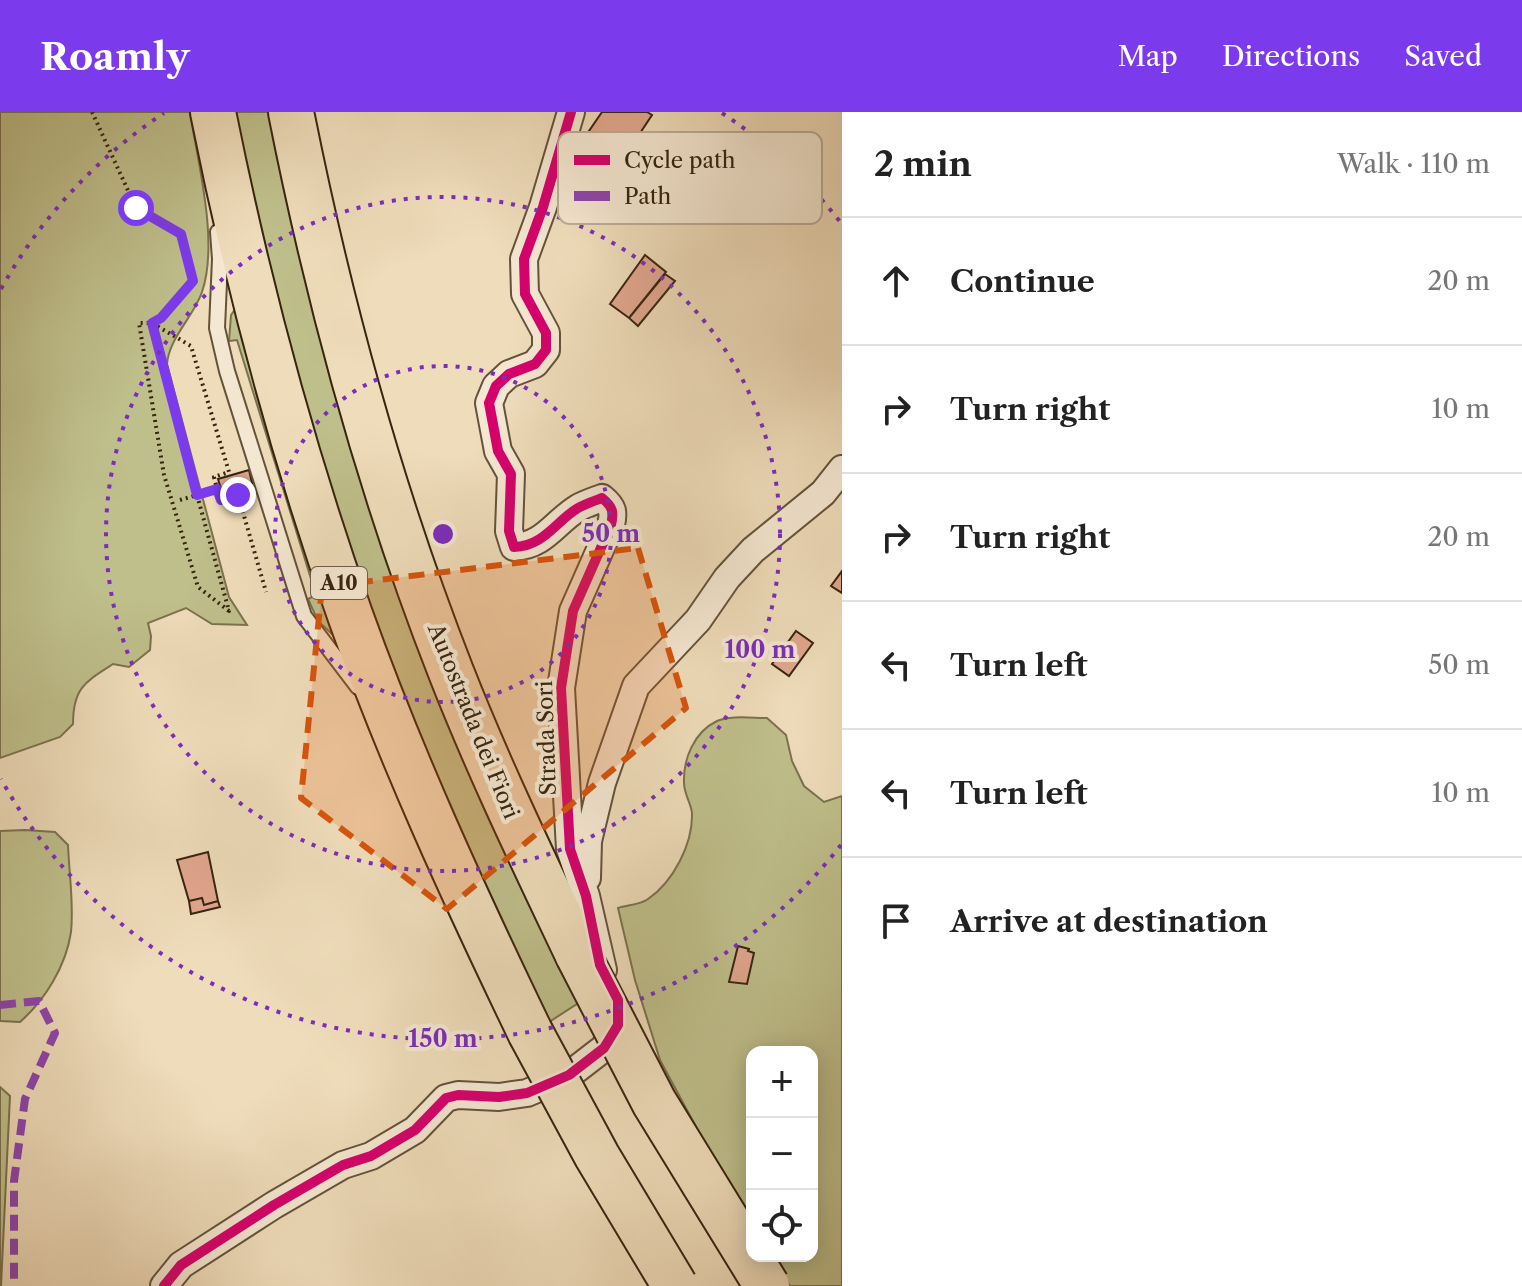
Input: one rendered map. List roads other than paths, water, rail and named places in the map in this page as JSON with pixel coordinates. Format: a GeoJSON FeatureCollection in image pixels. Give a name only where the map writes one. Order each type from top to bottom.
{"type":"FeatureCollection","features":[{"type":"Feature","properties":{"kind":"highway","name":"A10"},"geometry":{"type":"LineString","coordinates":[[210,112],[265,339],[299,461],[350,615],[418,789],[530,1032],[597,1156],[675,1286]]}},
{"type":"Feature","properties":{"kind":"highway","name":"Autostrada dei Fiori"},"geometry":{"type":"LineString","coordinates":[[291,112],[312,216],[345,350],[410,560],[457,686],[515,821],[578,955],[654,1102],[767,1286]]}},
{"type":"Feature","properties":{"kind":"street","name":"Strada Sori"},"geometry":{"type":"LineString","coordinates":[[565,132],[571,112]]}},
{"type":"Feature","properties":{"kind":"street","name":"Strada Sori"},"geometry":{"type":"LineString","coordinates":[[164,1286],[181,1265],[274,1205],[343,1165],[371,1156],[415,1130],[446,1098],[527,1093],[586,1064],[604,1048],[618,1025],[618,1000],[600,965],[586,896],[570,849],[561,688],[573,611],[614,513],[610,504],[602,498],[578,508],[548,536],[526,547],[514,547],[509,531],[511,474],[498,451],[489,403],[496,386],[509,374],[535,364],[546,350],[546,333],[525,294],[524,259],[558,157]]}},
{"type":"Feature","properties":{"kind":"street"},"geometry":{"type":"LineString","coordinates":[[586,896],[588,841],[602,783],[636,686],[698,620],[727,578],[753,550],[823,493],[842,469]]}},
{"type":"Feature","properties":{"kind":"lane"},"geometry":{"type":"LineString","coordinates":[[210,112],[212,184]]}},
{"type":"Feature","properties":{"kind":"lane"},"geometry":{"type":"LineString","coordinates":[[216,218],[220,259],[217,328],[231,386],[304,616],[331,655],[356,683],[362,697]]}},
{"type":"Feature","properties":{"kind":"lane"},"geometry":{"type":"LineString","coordinates":[[385,747],[418,789]]}}]}
